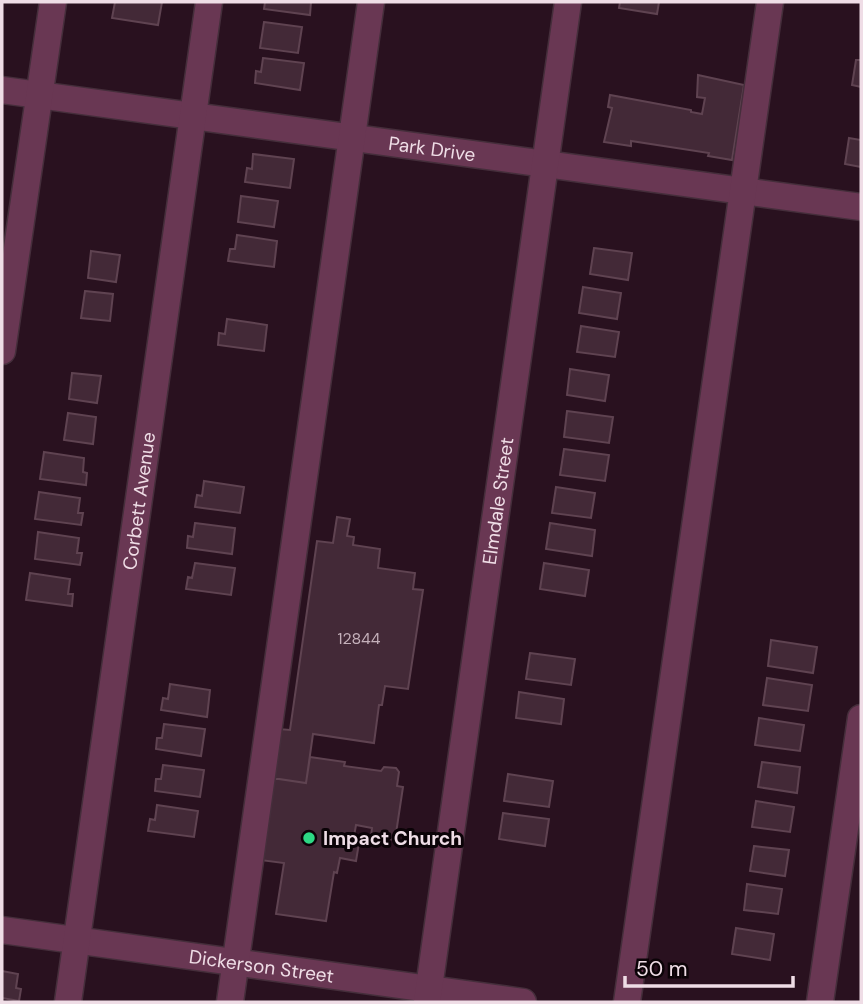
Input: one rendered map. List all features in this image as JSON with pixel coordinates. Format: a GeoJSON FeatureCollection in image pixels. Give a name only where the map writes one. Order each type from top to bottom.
{"type":"FeatureCollection","features":[{"type":"Feature","properties":{"kind":"street"},"geometry":{"type":"LineString","coordinates":[[2,351],[53,2]]}},
{"type":"Feature","properties":{"kind":"street","name":"Corbett Avenue"},"geometry":{"type":"LineString","coordinates":[[68,1002],[209,2]]}},
{"type":"Feature","properties":{"kind":"street"},"geometry":{"type":"LineString","coordinates":[[230,1002],[371,2]]}},
{"type":"Feature","properties":{"kind":"street","name":"Elmdale Street"},"geometry":{"type":"LineString","coordinates":[[428,996],[568,2]]}},
{"type":"Feature","properties":{"kind":"street"},"geometry":{"type":"LineString","coordinates":[[627,1002],[770,2]]}},
{"type":"Feature","properties":{"kind":"street","name":"Park Drive"},"geometry":{"type":"LineString","coordinates":[[2,90],[861,207]]}},
{"type":"Feature","properties":{"kind":"street"},"geometry":{"type":"LineString","coordinates":[[820,1002],[861,718]]}},
{"type":"Feature","properties":{"kind":"street","name":"Dickerson Street"},"geometry":{"type":"LineString","coordinates":[[2,930],[237,962],[428,996],[523,1002]]}},
{"type":"Feature","properties":{"kind":"building"},"geometry":{"type":"Polygon","coordinates":[[[115,2],[162,2],[158,25],[112,18],[115,2]]]}},
{"type":"Feature","properties":{"kind":"building"},"geometry":{"type":"Polygon","coordinates":[[[265,2],[311,2],[310,15],[264,9],[265,2]]]}},
{"type":"Feature","properties":{"kind":"building"},"geometry":{"type":"Polygon","coordinates":[[[620,2],[659,2],[657,14],[619,8],[620,2]]]}},
{"type":"Feature","properties":{"kind":"building"},"geometry":{"type":"Polygon","coordinates":[[[264,22],[302,27],[298,53],[260,48],[264,22]]]}},
{"type":"Feature","properties":{"kind":"building"},"geometry":{"type":"Polygon","coordinates":[[[263,58],[304,63],[300,90],[255,83],[256,71],[261,72],[263,58]]]}},
{"type":"Feature","properties":{"kind":"building"},"geometry":{"type":"Polygon","coordinates":[[[856,60],[861,60],[861,87],[852,85],[856,60]]]}},
{"type":"Feature","properties":{"kind":"building"},"geometry":{"type":"Polygon","coordinates":[[[698,75],[744,85],[732,160],[708,156],[709,153],[631,141],[631,146],[604,142],[612,108],[608,107],[610,95],[702,114],[705,98],[697,97],[698,75]]]}},
{"type":"Feature","properties":{"kind":"building"},"geometry":{"type":"Polygon","coordinates":[[[849,138],[861,140],[861,167],[845,164],[849,138]]]}},
{"type":"Feature","properties":{"kind":"building"},"geometry":{"type":"Polygon","coordinates":[[[253,154],[294,159],[290,188],[245,182],[247,168],[252,169],[253,154]]]}},
{"type":"Feature","properties":{"kind":"building"},"geometry":{"type":"Polygon","coordinates":[[[241,196],[278,201],[274,227],[238,222],[241,196]]]}},
{"type":"Feature","properties":{"kind":"building"},"geometry":{"type":"Polygon","coordinates":[[[237,235],[277,241],[274,267],[228,261],[230,249],[235,249],[237,235]]]}},
{"type":"Feature","properties":{"kind":"building"},"geometry":{"type":"Polygon","coordinates":[[[594,248],[632,253],[628,280],[590,274],[594,248]]]}},
{"type":"Feature","properties":{"kind":"building"},"geometry":{"type":"Polygon","coordinates":[[[91,251],[120,255],[116,282],[88,278],[91,251]]]}},
{"type":"Feature","properties":{"kind":"building"},"geometry":{"type":"Polygon","coordinates":[[[583,287],[621,293],[617,319],[579,313],[583,287]]]}},
{"type":"Feature","properties":{"kind":"building"},"geometry":{"type":"Polygon","coordinates":[[[85,291],[113,294],[110,321],[81,318],[85,291]]]}},
{"type":"Feature","properties":{"kind":"building"},"geometry":{"type":"Polygon","coordinates":[[[227,319],[267,325],[264,351],[218,345],[219,333],[225,334],[227,319]]]}},
{"type":"Feature","properties":{"kind":"building"},"geometry":{"type":"Polygon","coordinates":[[[581,326],[619,332],[615,357],[577,352],[581,326]]]}},
{"type":"Feature","properties":{"kind":"building"},"geometry":{"type":"Polygon","coordinates":[[[570,369],[609,375],[605,401],[567,395],[570,369]]]}},
{"type":"Feature","properties":{"kind":"building"},"geometry":{"type":"Polygon","coordinates":[[[72,373],[101,376],[97,403],[69,399],[72,373]]]}},
{"type":"Feature","properties":{"kind":"building"},"geometry":{"type":"Polygon","coordinates":[[[567,411],[613,417],[609,443],[564,437],[567,411]]]}},
{"type":"Feature","properties":{"kind":"building"},"geometry":{"type":"Polygon","coordinates":[[[68,413],[96,417],[93,444],[64,440],[68,413]]]}},
{"type":"Feature","properties":{"kind":"building"},"geometry":{"type":"Polygon","coordinates":[[[564,449],[609,455],[605,481],[560,475],[564,449]]]}},
{"type":"Feature","properties":{"kind":"building"},"geometry":{"type":"Polygon","coordinates":[[[44,452],[84,458],[86,485],[40,479],[44,452]]]}},
{"type":"Feature","properties":{"kind":"building"},"geometry":{"type":"Polygon","coordinates":[[[204,481],[244,487],[240,513],[195,507],[197,495],[202,496],[204,481]]]}},
{"type":"Feature","properties":{"kind":"building"},"geometry":{"type":"Polygon","coordinates":[[[556,487],[595,493],[591,518],[552,513],[556,487]]]}},
{"type":"Feature","properties":{"kind":"building"},"geometry":{"type":"Polygon","coordinates":[[[39,492],[80,498],[78,513],[83,513],[81,525],[35,519],[39,492]]]}},
{"type":"Feature","properties":{"kind":"building"},"geometry":{"type":"Polygon","coordinates":[[[337,517],[350,519],[347,536],[354,537],[353,545],[380,549],[378,568],[415,573],[413,589],[423,590],[408,689],[385,686],[382,705],[379,705],[374,743],[313,734],[306,783],[272,778],[279,729],[290,730],[317,541],[333,543],[337,517]]]}},
{"type":"Feature","properties":{"kind":"building"},"geometry":{"type":"Polygon","coordinates":[[[195,523],[235,528],[232,554],[187,548],[188,536],[193,537],[195,523]]]}},
{"type":"Feature","properties":{"kind":"building"},"geometry":{"type":"Polygon","coordinates":[[[550,523],[595,530],[592,556],[546,549],[550,523]]]}},
{"type":"Feature","properties":{"kind":"building"},"geometry":{"type":"Polygon","coordinates":[[[38,532],[79,538],[77,553],[82,553],[80,565],[35,559],[38,532]]]}},
{"type":"Feature","properties":{"kind":"building"},"geometry":{"type":"Polygon","coordinates":[[[195,563],[235,568],[231,595],[186,589],[195,563]]]}},
{"type":"Feature","properties":{"kind":"building"},"geometry":{"type":"Polygon","coordinates":[[[544,563],[589,570],[585,596],[540,589],[544,563]]]}},
{"type":"Feature","properties":{"kind":"building"},"geometry":{"type":"Polygon","coordinates":[[[30,573],[70,579],[68,594],[73,594],[72,606],[26,600],[30,573]]]}},
{"type":"Feature","properties":{"kind":"building"},"geometry":{"type":"Polygon","coordinates":[[[771,640],[817,647],[813,673],[768,666],[771,640]]]}},
{"type":"Feature","properties":{"kind":"building"},"geometry":{"type":"Polygon","coordinates":[[[530,653],[575,659],[571,685],[526,679],[530,653]]]}},
{"type":"Feature","properties":{"kind":"building"},"geometry":{"type":"Polygon","coordinates":[[[767,678],[812,685],[808,711],[763,705],[767,678]]]}},
{"type":"Feature","properties":{"kind":"building"},"geometry":{"type":"Polygon","coordinates":[[[170,684],[210,690],[207,717],[161,710],[163,698],[168,699],[170,684]]]}},
{"type":"Feature","properties":{"kind":"building"},"geometry":{"type":"Polygon","coordinates":[[[519,692],[564,699],[561,724],[516,718],[519,692]]]}},
{"type":"Feature","properties":{"kind":"building"},"geometry":{"type":"Polygon","coordinates":[[[759,718],[804,725],[800,751],[755,745],[759,718]]]}},
{"type":"Feature","properties":{"kind":"building"},"geometry":{"type":"Polygon","coordinates":[[[164,724],[205,729],[201,756],[156,749],[157,738],[162,738],[164,724]]]}},
{"type":"Feature","properties":{"kind":"building","name":"Impact Church"},"geometry":{"type":"Polygon","coordinates":[[[310,757],[345,762],[344,766],[381,771],[384,767],[396,768],[399,772],[397,786],[403,787],[395,840],[371,836],[372,828],[356,825],[353,842],[359,843],[356,861],[340,858],[337,873],[334,872],[326,921],[276,914],[284,863],[260,860],[272,778],[306,783],[310,757]]]}},
{"type":"Feature","properties":{"kind":"building"},"geometry":{"type":"Polygon","coordinates":[[[762,762],[800,767],[797,793],[758,787],[762,762]]]}},
{"type":"Feature","properties":{"kind":"building"},"geometry":{"type":"Polygon","coordinates":[[[163,765],[204,770],[200,797],[155,791],[156,779],[161,779],[163,765]]]}},
{"type":"Feature","properties":{"kind":"building"},"geometry":{"type":"Polygon","coordinates":[[[508,774],[553,781],[549,807],[504,801],[508,774]]]}},
{"type":"Feature","properties":{"kind":"building"},"geometry":{"type":"Polygon","coordinates":[[[756,801],[794,807],[790,832],[752,827],[756,801]]]}},
{"type":"Feature","properties":{"kind":"building"},"geometry":{"type":"Polygon","coordinates":[[[157,805],[198,811],[194,837],[148,831],[150,819],[155,820],[157,805]]]}},
{"type":"Feature","properties":{"kind":"building"},"geometry":{"type":"Polygon","coordinates":[[[503,813],[549,819],[545,846],[499,839],[503,813]]]}},
{"type":"Feature","properties":{"kind":"building"},"geometry":{"type":"Polygon","coordinates":[[[754,846],[789,850],[785,876],[750,871],[754,846]]]}},
{"type":"Feature","properties":{"kind":"building"},"geometry":{"type":"Polygon","coordinates":[[[747,884],[782,889],[778,914],[744,910],[747,884]]]}},
{"type":"Feature","properties":{"kind":"building"},"geometry":{"type":"Polygon","coordinates":[[[736,928],[774,934],[770,960],[732,954],[736,928]]]}},
{"type":"Feature","properties":{"kind":"building"},"geometry":{"type":"Polygon","coordinates":[[[2,971],[18,974],[16,988],[21,989],[19,1001],[2,998],[2,971]]]}},
{"type":"Feature","properties":{"kind":"place","name":"Impact Church"},"geometry":{"type":"Point","coordinates":[309,838]}}]}
